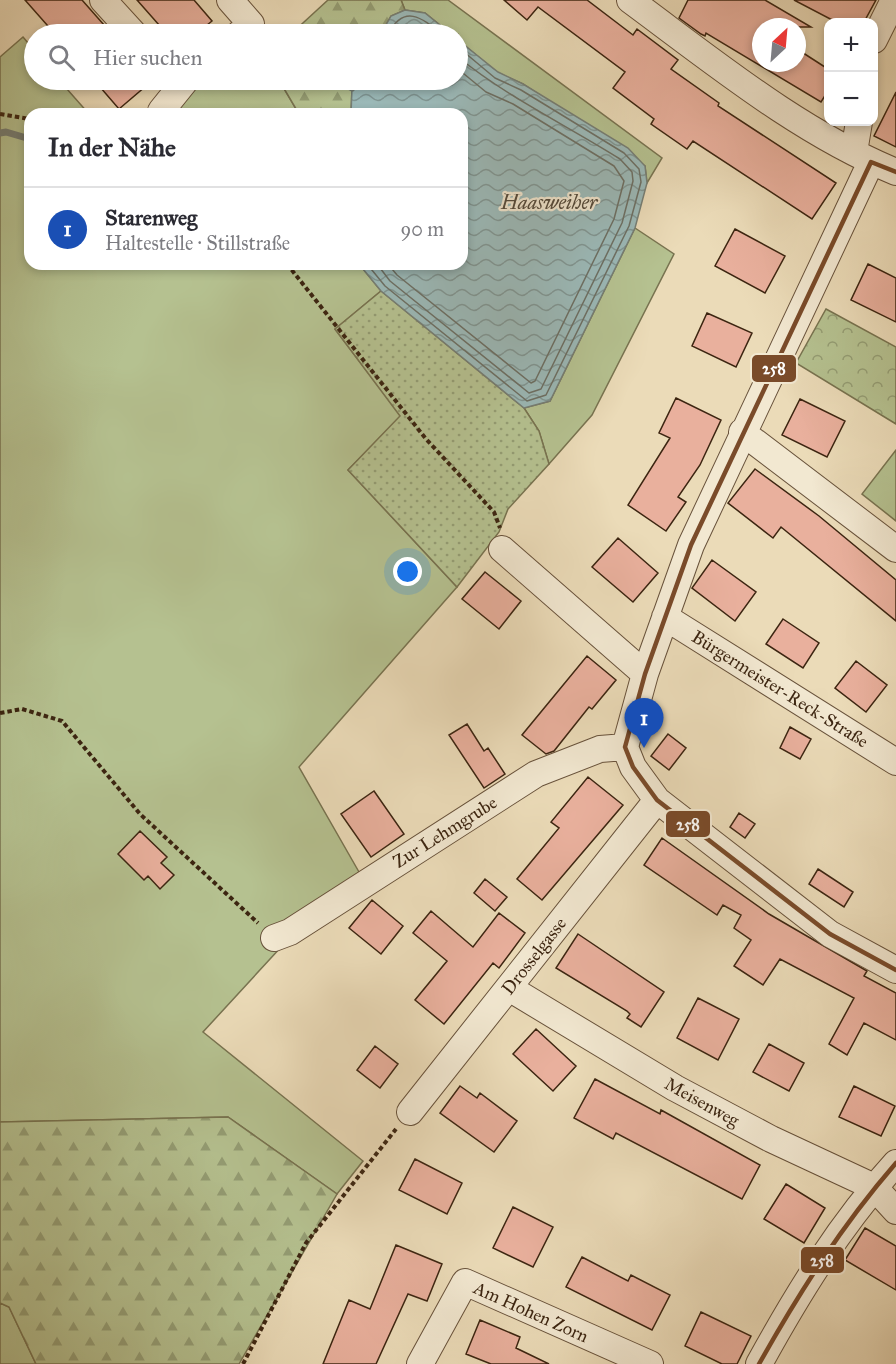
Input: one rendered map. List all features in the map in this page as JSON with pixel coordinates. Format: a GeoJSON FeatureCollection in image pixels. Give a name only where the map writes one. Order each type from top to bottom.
{"type":"FeatureCollection","features":[{"type":"Feature","properties":{"kind":"street"},"geometry":{"type":"LineString","coordinates":[[103,0],[125,24]]}},
{"type":"Feature","properties":{"kind":"street"},"geometry":{"type":"LineString","coordinates":[[230,0],[251,24]]}},
{"type":"Feature","properties":{"kind":"street"},"geometry":{"type":"LineString","coordinates":[[630,0],[762,97],[862,157],[896,172]]}},
{"type":"Feature","properties":{"kind":"street"},"geometry":{"type":"LineString","coordinates":[[878,30],[894,0]]}},
{"type":"Feature","properties":{"kind":"street"},"geometry":{"type":"LineString","coordinates":[[163,108],[178,90]]}},
{"type":"Feature","properties":{"kind":"street"},"geometry":{"type":"LineString","coordinates":[[859,126],[862,157],[691,545],[645,674],[626,747],[633,767],[657,800],[830,934],[896,970]]}},
{"type":"Feature","properties":{"kind":"street"},"geometry":{"type":"LineString","coordinates":[[742,432],[896,549]]}},
{"type":"Feature","properties":{"kind":"street"},"geometry":{"type":"LineString","coordinates":[[502,549],[645,674]]}},
{"type":"Feature","properties":{"kind":"street","name":"Bürgermeister-Reck-Straße"},"geometry":{"type":"LineString","coordinates":[[664,617],[896,762]]}},
{"type":"Feature","properties":{"kind":"street","name":"Zur Lehmgrube"},"geometry":{"type":"LineString","coordinates":[[274,938],[290,932],[536,774],[600,749],[626,747]]}},
{"type":"Feature","properties":{"kind":"street","name":"Drosselgasse"},"geometry":{"type":"LineString","coordinates":[[410,1112],[657,800]]}},
{"type":"Feature","properties":{"kind":"street","name":"Meisenweg"},"geometry":{"type":"LineString","coordinates":[[509,988],[675,1088],[771,1139],[874,1187],[896,1211]]}},
{"type":"Feature","properties":{"kind":"street"},"geometry":{"type":"LineString","coordinates":[[759,1364],[798,1293],[874,1187],[896,1163]]}},
{"type":"Feature","properties":{"kind":"street","name":"Am Hohen Zorn"},"geometry":{"type":"LineString","coordinates":[[420,1364],[465,1282],[650,1364]]}},
{"type":"Feature","properties":{"kind":"path"},"geometry":{"type":"LineString","coordinates":[[0,114],[24,117]]}},
{"type":"Feature","properties":{"kind":"path"},"geometry":{"type":"LineString","coordinates":[[292,270],[426,439],[494,512],[502,532],[502,549]]}},
{"type":"Feature","properties":{"kind":"path"},"geometry":{"type":"LineString","coordinates":[[0,713],[22,709],[62,721],[140,814],[274,938]]}},
{"type":"Feature","properties":{"kind":"path"},"geometry":{"type":"LineString","coordinates":[[243,1364],[306,1243],[410,1112]]}},
{"type":"Feature","properties":{"kind":"green space"},"geometry":{"type":"Polygon","coordinates":[[[328,0],[401,0],[405,10],[391,16],[387,24],[302,24],[328,0]]]}},
{"type":"Feature","properties":{"kind":"green space"},"geometry":{"type":"Polygon","coordinates":[[[401,0],[448,0],[662,158],[647,183],[645,166],[523,84],[498,73],[468,48],[468,24],[439,24],[425,13],[405,10],[401,0]]]}},
{"type":"Feature","properties":{"kind":"green space"},"geometry":{"type":"Polygon","coordinates":[[[23,37],[24,90],[68,90],[84,108],[24,108],[24,270],[364,270],[381,291],[335,329],[401,416],[348,470],[457,587],[299,767],[359,872],[282,946],[203,1032],[363,1161],[337,1194],[228,1117],[0,1122],[0,57],[23,37]]]}},
{"type":"Feature","properties":{"kind":"green space"},"geometry":{"type":"Polygon","coordinates":[[[194,90],[285,90],[295,108],[174,108],[194,90]]]}},
{"type":"Feature","properties":{"kind":"green space"},"geometry":{"type":"Polygon","coordinates":[[[285,90],[352,90],[351,108],[295,108],[285,90]]]}},
{"type":"Feature","properties":{"kind":"green space"},"geometry":{"type":"Polygon","coordinates":[[[635,228],[674,254],[592,415],[549,464],[539,431],[524,408],[550,401],[635,228]]]}},
{"type":"Feature","properties":{"kind":"green space"},"geometry":{"type":"Polygon","coordinates":[[[381,291],[524,408],[539,431],[549,464],[508,509],[499,532],[457,587],[348,470],[400,416],[335,329],[381,291]]]}},
{"type":"Feature","properties":{"kind":"green space"},"geometry":{"type":"Polygon","coordinates":[[[826,309],[896,347],[896,424],[796,363],[826,309]]]}},
{"type":"Feature","properties":{"kind":"green space"},"geometry":{"type":"Polygon","coordinates":[[[896,450],[896,521],[862,494],[896,450]]]}},
{"type":"Feature","properties":{"kind":"green space"},"geometry":{"type":"Polygon","coordinates":[[[228,1117],[337,1194],[239,1364],[36,1364],[9,1307],[0,1303],[0,1122],[228,1117]]]}},
{"type":"Feature","properties":{"kind":"green space"},"geometry":{"type":"Polygon","coordinates":[[[0,1303],[9,1307],[36,1364],[0,1364],[0,1303]]]}},
{"type":"Feature","properties":{"kind":"water"},"geometry":{"type":"Polygon","coordinates":[[[405,10],[425,13],[439,24],[387,24],[391,16],[405,10]]]}},
{"type":"Feature","properties":{"kind":"water","name":"Haasweiher"},"geometry":{"type":"Polygon","coordinates":[[[468,48],[498,72],[523,84],[628,148],[645,166],[647,183],[635,228],[550,401],[524,408],[381,291],[364,270],[468,270],[468,108],[351,108],[352,90],[468,90],[468,48]]]}},
{"type":"Feature","properties":{"kind":"building"},"geometry":{"type":"Polygon","coordinates":[[[25,0],[82,0],[103,24],[46,24],[25,0]]]}},
{"type":"Feature","properties":{"kind":"building"},"geometry":{"type":"Polygon","coordinates":[[[137,0],[194,0],[212,21],[208,24],[158,24],[137,0]]]}},
{"type":"Feature","properties":{"kind":"building"},"geometry":{"type":"Polygon","coordinates":[[[504,0],[587,0],[633,35],[637,29],[678,60],[671,69],[719,103],[718,106],[836,183],[812,219],[693,141],[687,149],[651,124],[654,119],[613,88],[625,72],[538,7],[527,20],[504,0]]]}},
{"type":"Feature","properties":{"kind":"building"},"geometry":{"type":"Polygon","coordinates":[[[688,0],[765,0],[796,18],[752,18],[752,61],[706,33],[705,36],[701,34],[679,18],[688,0]]]}},
{"type":"Feature","properties":{"kind":"building"},"geometry":{"type":"Polygon","coordinates":[[[794,0],[876,0],[866,18],[828,18],[794,0]]]}},
{"type":"Feature","properties":{"kind":"building"},"geometry":{"type":"Polygon","coordinates":[[[806,55],[824,66],[824,97],[821,102],[771,72],[806,72],[806,55]]]}},
{"type":"Feature","properties":{"kind":"building"},"geometry":{"type":"Polygon","coordinates":[[[103,90],[141,90],[120,108],[103,90]]]}},
{"type":"Feature","properties":{"kind":"building"},"geometry":{"type":"Polygon","coordinates":[[[896,92],[896,147],[874,136],[896,92]]]}},
{"type":"Feature","properties":{"kind":"building"},"geometry":{"type":"Polygon","coordinates":[[[735,229],[785,256],[765,293],[715,266],[735,229]]]}},
{"type":"Feature","properties":{"kind":"building"},"geometry":{"type":"Polygon","coordinates":[[[868,264],[896,278],[896,322],[851,300],[868,264]]]}},
{"type":"Feature","properties":{"kind":"building"},"geometry":{"type":"Polygon","coordinates":[[[707,313],[752,333],[736,367],[692,346],[707,313]]]}},
{"type":"Feature","properties":{"kind":"building"},"geometry":{"type":"Polygon","coordinates":[[[676,398],[721,420],[700,465],[678,497],[686,502],[666,531],[628,505],[670,438],[659,433],[676,398]]]}},
{"type":"Feature","properties":{"kind":"building"},"geometry":{"type":"Polygon","coordinates":[[[800,399],[845,421],[827,457],[782,435],[800,399]]]}},
{"type":"Feature","properties":{"kind":"building"},"geometry":{"type":"Polygon","coordinates":[[[755,469],[819,516],[896,580],[896,621],[781,527],[773,538],[728,503],[755,469]]]}},
{"type":"Feature","properties":{"kind":"building"},"geometry":{"type":"Polygon","coordinates":[[[618,538],[658,573],[633,602],[592,567],[618,538]]]}},
{"type":"Feature","properties":{"kind":"building"},"geometry":{"type":"Polygon","coordinates":[[[712,560],[756,592],[735,621],[692,588],[712,560]]]}},
{"type":"Feature","properties":{"kind":"building"},"geometry":{"type":"Polygon","coordinates":[[[485,572],[521,601],[499,629],[462,599],[485,572]]]}},
{"type":"Feature","properties":{"kind":"building"},"geometry":{"type":"Polygon","coordinates":[[[783,619],[819,643],[803,668],[766,644],[783,619]]]}},
{"type":"Feature","properties":{"kind":"building"},"geometry":{"type":"Polygon","coordinates":[[[587,656],[616,680],[592,709],[589,707],[554,751],[546,754],[522,735],[587,656]]]}},
{"type":"Feature","properties":{"kind":"building"},"geometry":{"type":"Polygon","coordinates":[[[856,661],[887,685],[866,712],[835,688],[856,661]]]}},
{"type":"Feature","properties":{"kind":"building"},"geometry":{"type":"Polygon","coordinates":[[[467,724],[484,751],[488,748],[505,774],[484,788],[449,735],[467,724]]]}},
{"type":"Feature","properties":{"kind":"building"},"geometry":{"type":"Polygon","coordinates":[[[790,727],[811,739],[800,759],[780,748],[790,727]]]}},
{"type":"Feature","properties":{"kind":"building"},"geometry":{"type":"Polygon","coordinates":[[[668,734],[686,748],[669,770],[651,756],[668,734]]]}},
{"type":"Feature","properties":{"kind":"building"},"geometry":{"type":"Polygon","coordinates":[[[588,777],[623,805],[542,900],[517,879],[559,828],[551,822],[588,777]]]}},
{"type":"Feature","properties":{"kind":"building"},"geometry":{"type":"Polygon","coordinates":[[[374,791],[404,834],[371,857],[341,814],[374,791]]]}},
{"type":"Feature","properties":{"kind":"building"},"geometry":{"type":"Polygon","coordinates":[[[739,813],[755,824],[745,838],[730,827],[739,813]]]}},
{"type":"Feature","properties":{"kind":"building"},"geometry":{"type":"Polygon","coordinates":[[[140,831],[167,857],[161,863],[174,875],[160,889],[148,876],[144,880],[118,854],[140,831]]]}},
{"type":"Feature","properties":{"kind":"building"},"geometry":{"type":"Polygon","coordinates":[[[662,838],[769,914],[867,971],[864,976],[896,993],[896,1040],[864,1023],[847,1055],[829,1044],[854,998],[780,959],[763,985],[734,966],[751,940],[734,928],[741,915],[723,905],[717,915],[644,865],[662,838]]]}},
{"type":"Feature","properties":{"kind":"building"},"geometry":{"type":"Polygon","coordinates":[[[818,869],[853,892],[844,907],[809,884],[818,869]]]}},
{"type":"Feature","properties":{"kind":"building"},"geometry":{"type":"Polygon","coordinates":[[[485,879],[507,897],[495,911],[474,893],[485,879]]]}},
{"type":"Feature","properties":{"kind":"building"},"geometry":{"type":"Polygon","coordinates":[[[372,900],[403,926],[381,954],[349,928],[372,900]]]}},
{"type":"Feature","properties":{"kind":"building"},"geometry":{"type":"Polygon","coordinates":[[[431,911],[473,947],[499,913],[525,933],[499,968],[493,963],[444,1024],[415,1000],[447,961],[413,933],[431,911]]]}},
{"type":"Feature","properties":{"kind":"building"},"geometry":{"type":"Polygon","coordinates":[[[578,934],[664,992],[641,1027],[627,1018],[630,1014],[627,1011],[556,968],[578,934]]]}},
{"type":"Feature","properties":{"kind":"building"},"geometry":{"type":"Polygon","coordinates":[[[698,998],[739,1019],[718,1060],[677,1038],[698,998]]]}},
{"type":"Feature","properties":{"kind":"building"},"geometry":{"type":"Polygon","coordinates":[[[536,1029],[576,1066],[553,1091],[513,1054],[536,1029]]]}},
{"type":"Feature","properties":{"kind":"building"},"geometry":{"type":"Polygon","coordinates":[[[769,1044],[804,1063],[789,1091],[753,1072],[769,1044]]]}},
{"type":"Feature","properties":{"kind":"building"},"geometry":{"type":"Polygon","coordinates":[[[375,1046],[398,1064],[380,1088],[357,1070],[375,1046]]]}},
{"type":"Feature","properties":{"kind":"building"},"geometry":{"type":"Polygon","coordinates":[[[595,1079],[660,1114],[661,1110],[760,1165],[742,1199],[616,1133],[613,1139],[574,1118],[595,1079]]]}},
{"type":"Feature","properties":{"kind":"building"},"geometry":{"type":"Polygon","coordinates":[[[460,1086],[477,1098],[480,1093],[517,1121],[494,1152],[440,1113],[460,1086]]]}},
{"type":"Feature","properties":{"kind":"building"},"geometry":{"type":"Polygon","coordinates":[[[854,1086],[895,1106],[881,1136],[839,1117],[854,1086]]]}},
{"type":"Feature","properties":{"kind":"building"},"geometry":{"type":"Polygon","coordinates":[[[415,1159],[462,1183],[447,1214],[399,1190],[415,1159]]]}},
{"type":"Feature","properties":{"kind":"building"},"geometry":{"type":"Polygon","coordinates":[[[786,1184],[825,1208],[804,1243],[764,1219],[786,1184]]]}},
{"type":"Feature","properties":{"kind":"building"},"geometry":{"type":"Polygon","coordinates":[[[513,1207],[553,1227],[533,1267],[493,1248],[513,1207]]]}},
{"type":"Feature","properties":{"kind":"building"},"geometry":{"type":"Polygon","coordinates":[[[865,1228],[896,1246],[896,1290],[845,1260],[865,1228]]]}},
{"type":"Feature","properties":{"kind":"building"},"geometry":{"type":"Polygon","coordinates":[[[396,1245],[442,1264],[427,1301],[408,1294],[376,1364],[323,1364],[349,1300],[370,1309],[396,1245]]]}},
{"type":"Feature","properties":{"kind":"building"},"geometry":{"type":"Polygon","coordinates":[[[582,1257],[628,1281],[631,1275],[670,1295],[652,1330],[566,1287],[582,1257]]]}},
{"type":"Feature","properties":{"kind":"building"},"geometry":{"type":"Polygon","coordinates":[[[701,1312],[751,1336],[737,1364],[722,1364],[685,1346],[701,1312]]]}},
{"type":"Feature","properties":{"kind":"building"},"geometry":{"type":"Polygon","coordinates":[[[480,1320],[520,1337],[516,1348],[549,1364],[491,1364],[466,1354],[480,1320]]]}},
{"type":"Feature","properties":{"kind":"waterway"},"geometry":{"type":"LineString","coordinates":[[0,133],[6,132],[24,137]]}},
{"type":"Feature","properties":{"kind":"transit line","name":"258"},"geometry":{"type":"LineString","coordinates":[[896,172],[871,162],[691,545],[645,674],[625,747],[633,767],[657,800],[830,934],[896,970]]}},
{"type":"Feature","properties":{"kind":"transit line","name":"258"},"geometry":{"type":"LineString","coordinates":[[759,1364],[822,1260],[857,1211],[896,1163]]}},
{"type":"Feature","properties":{"kind":"place","name":"Starenweg"},"geometry":{"type":"Point","coordinates":[644,748]}}]}
